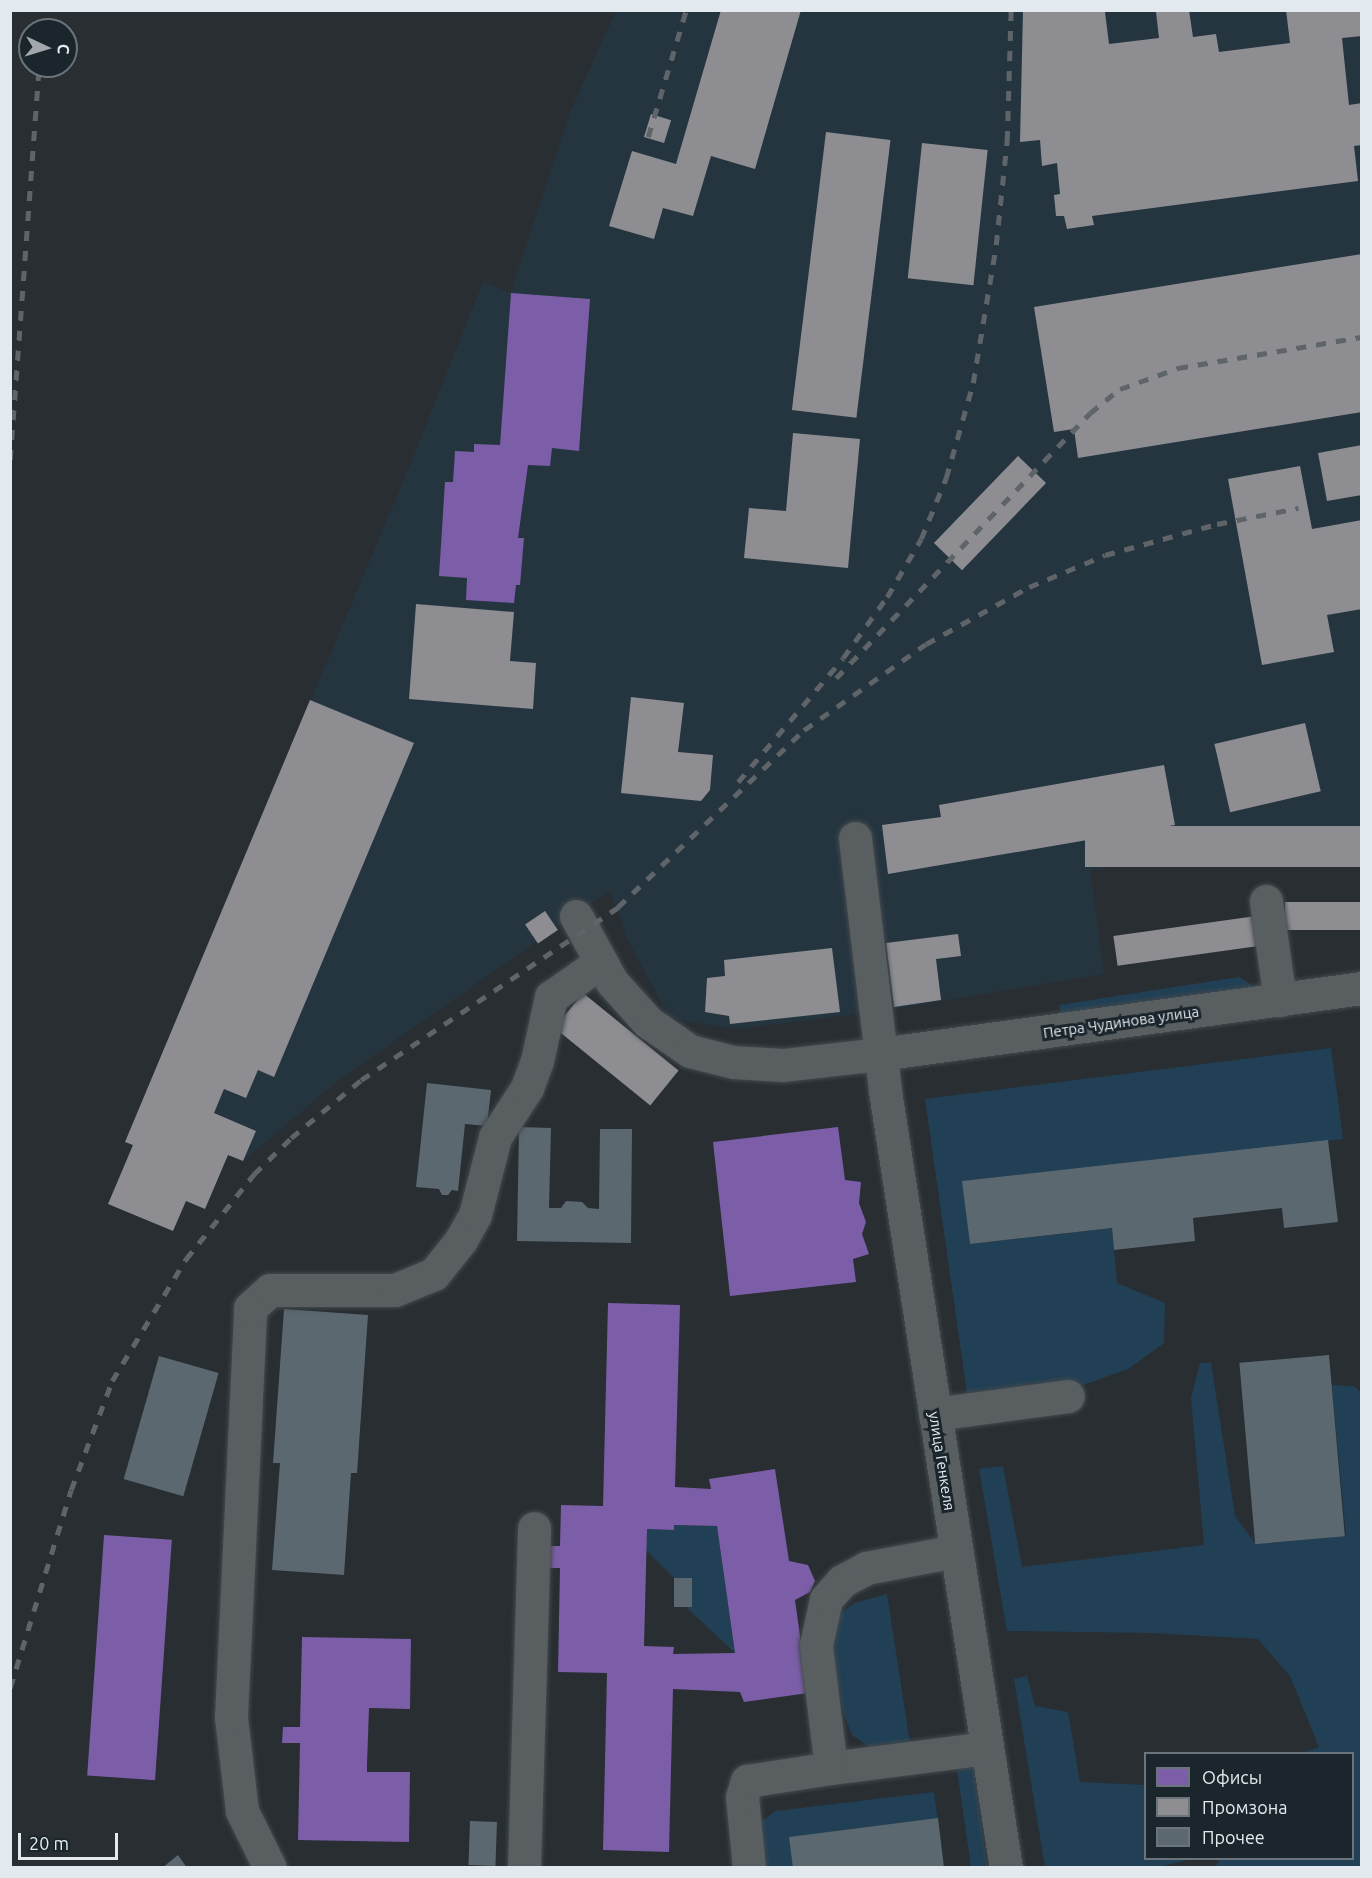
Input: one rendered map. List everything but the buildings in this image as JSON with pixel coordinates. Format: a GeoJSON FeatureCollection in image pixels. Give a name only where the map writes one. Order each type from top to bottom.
{"type":"FeatureCollection","features":[{"type":"Feature","properties":{"kind":"street","name":"улица Генкеля"},"geometry":{"type":"LineString","coordinates":[[855,838],[880,1054],[1006,1868]]}},
{"type":"Feature","properties":{"kind":"street"},"geometry":{"type":"LineString","coordinates":[[1266,901],[1280,1000]]}},
{"type":"Feature","properties":{"kind":"street","name":"Петра Чудинова улица"},"geometry":{"type":"LineString","coordinates":[[576,916],[612,982],[648,1022],[690,1051],[713,1059],[783,1065],[880,1054],[1362,988]]}},
{"type":"Feature","properties":{"kind":"street"},"geometry":{"type":"LineString","coordinates":[[270,1868],[242,1811],[232,1744],[232,1678],[250,1308],[270,1290],[395,1290],[434,1274],[469,1227],[484,1185],[495,1137],[534,1069],[551,997],[601,962]]}},
{"type":"Feature","properties":{"kind":"street"},"geometry":{"type":"LineString","coordinates":[[935,1414],[1068,1396]]}},
{"type":"Feature","properties":{"kind":"street"},"geometry":{"type":"LineString","coordinates":[[524,1868],[534,1528]]}},
{"type":"Feature","properties":{"kind":"street"},"geometry":{"type":"LineString","coordinates":[[831,1768],[816,1645],[826,1599],[842,1581],[866,1568],[956,1551]]}},
{"type":"Feature","properties":{"kind":"street"},"geometry":{"type":"LineString","coordinates":[[749,1868],[742,1797],[747,1781],[987,1748]]}},
{"type":"Feature","properties":{"kind":"shaded area"},"geometry":{"type":"Polygon","coordinates":[[[616,11],[1361,11],[1361,826],[1090,870],[1104,974],[875,1012],[738,1029],[670,1019],[627,938],[610,890],[336,1082],[243,1161],[228,1155],[205,1209],[186,1201],[173,1231],[108,1204],[133,1146],[125,1142],[410,465],[483,282],[511,293],[570,112],[616,11]]]}},
{"type":"Feature","properties":{"kind":"shaded area"},"geometry":{"type":"Polygon","coordinates":[[[1239,977],[1258,989],[1063,1021],[1059,1005],[1239,977]]]}},
{"type":"Feature","properties":{"kind":"shaded area"},"geometry":{"type":"Polygon","coordinates":[[[1331,1048],[1343,1139],[963,1181],[970,1244],[1112,1228],[1117,1283],[1165,1303],[1164,1343],[1128,1369],[1072,1389],[968,1400],[925,1099],[1331,1048]]]}},
{"type":"Feature","properties":{"kind":"shaded area"},"geometry":{"type":"Polygon","coordinates":[[[1200,1363],[1211,1363],[1235,1516],[1256,1544],[1346,1536],[1332,1385],[1354,1386],[1362,1394],[1361,1867],[1216,1867],[1219,1860],[1354,1860],[1354,1752],[1306,1752],[1319,1747],[1290,1676],[1258,1639],[1152,1633],[1007,1631],[979,1469],[1003,1466],[1022,1567],[1204,1545],[1191,1398],[1200,1363]]]}},
{"type":"Feature","properties":{"kind":"shaded area"},"geometry":{"type":"Polygon","coordinates":[[[674,1525],[717,1526],[735,1653],[685,1606],[692,1606],[692,1578],[674,1578],[646,1550],[647,1529],[673,1530],[674,1525]]]}},
{"type":"Feature","properties":{"kind":"shaded area"},"geometry":{"type":"Polygon","coordinates":[[[887,1594],[911,1750],[875,1751],[852,1735],[843,1712],[833,1651],[836,1624],[842,1612],[854,1603],[887,1594]]]}},
{"type":"Feature","properties":{"kind":"shaded area"},"geometry":{"type":"Polygon","coordinates":[[[1027,1676],[1035,1706],[1068,1712],[1080,1782],[1144,1785],[1144,1860],[1187,1860],[1155,1868],[1045,1867],[1014,1679],[1027,1676]]]}},
{"type":"Feature","properties":{"kind":"shaded area"},"geometry":{"type":"Polygon","coordinates":[[[973,1767],[987,1867],[971,1867],[957,1770],[973,1767]]]}},
{"type":"Feature","properties":{"kind":"shaded area"},"geometry":{"type":"Polygon","coordinates":[[[934,1792],[944,1867],[764,1867],[762,1822],[775,1811],[934,1792]]]}},
{"type":"Feature","properties":{"kind":"railway"},"geometry":{"type":"LineString","coordinates":[[43,18],[44,10]]}},
{"type":"Feature","properties":{"kind":"railway"},"geometry":{"type":"LineString","coordinates":[[648,137],[686,10]]}},
{"type":"Feature","properties":{"kind":"railway"},"geometry":{"type":"LineString","coordinates":[[738,782],[843,658],[887,597],[921,539],[946,478],[973,383],[996,245],[1007,141],[1011,10]]}},
{"type":"Feature","properties":{"kind":"railway"},"geometry":{"type":"LineString","coordinates":[[10,460],[38,78]]}},
{"type":"Feature","properties":{"kind":"railway"},"geometry":{"type":"LineString","coordinates":[[836,678],[1090,413],[1120,389],[1178,368],[1362,337]]}},
{"type":"Feature","properties":{"kind":"railway"},"geometry":{"type":"LineString","coordinates":[[10,1688],[71,1490],[112,1381],[186,1259],[254,1174],[291,1138],[361,1080],[618,907],[804,730],[926,644],[1029,587],[1105,555],[1217,524],[1298,508]]}}]}
